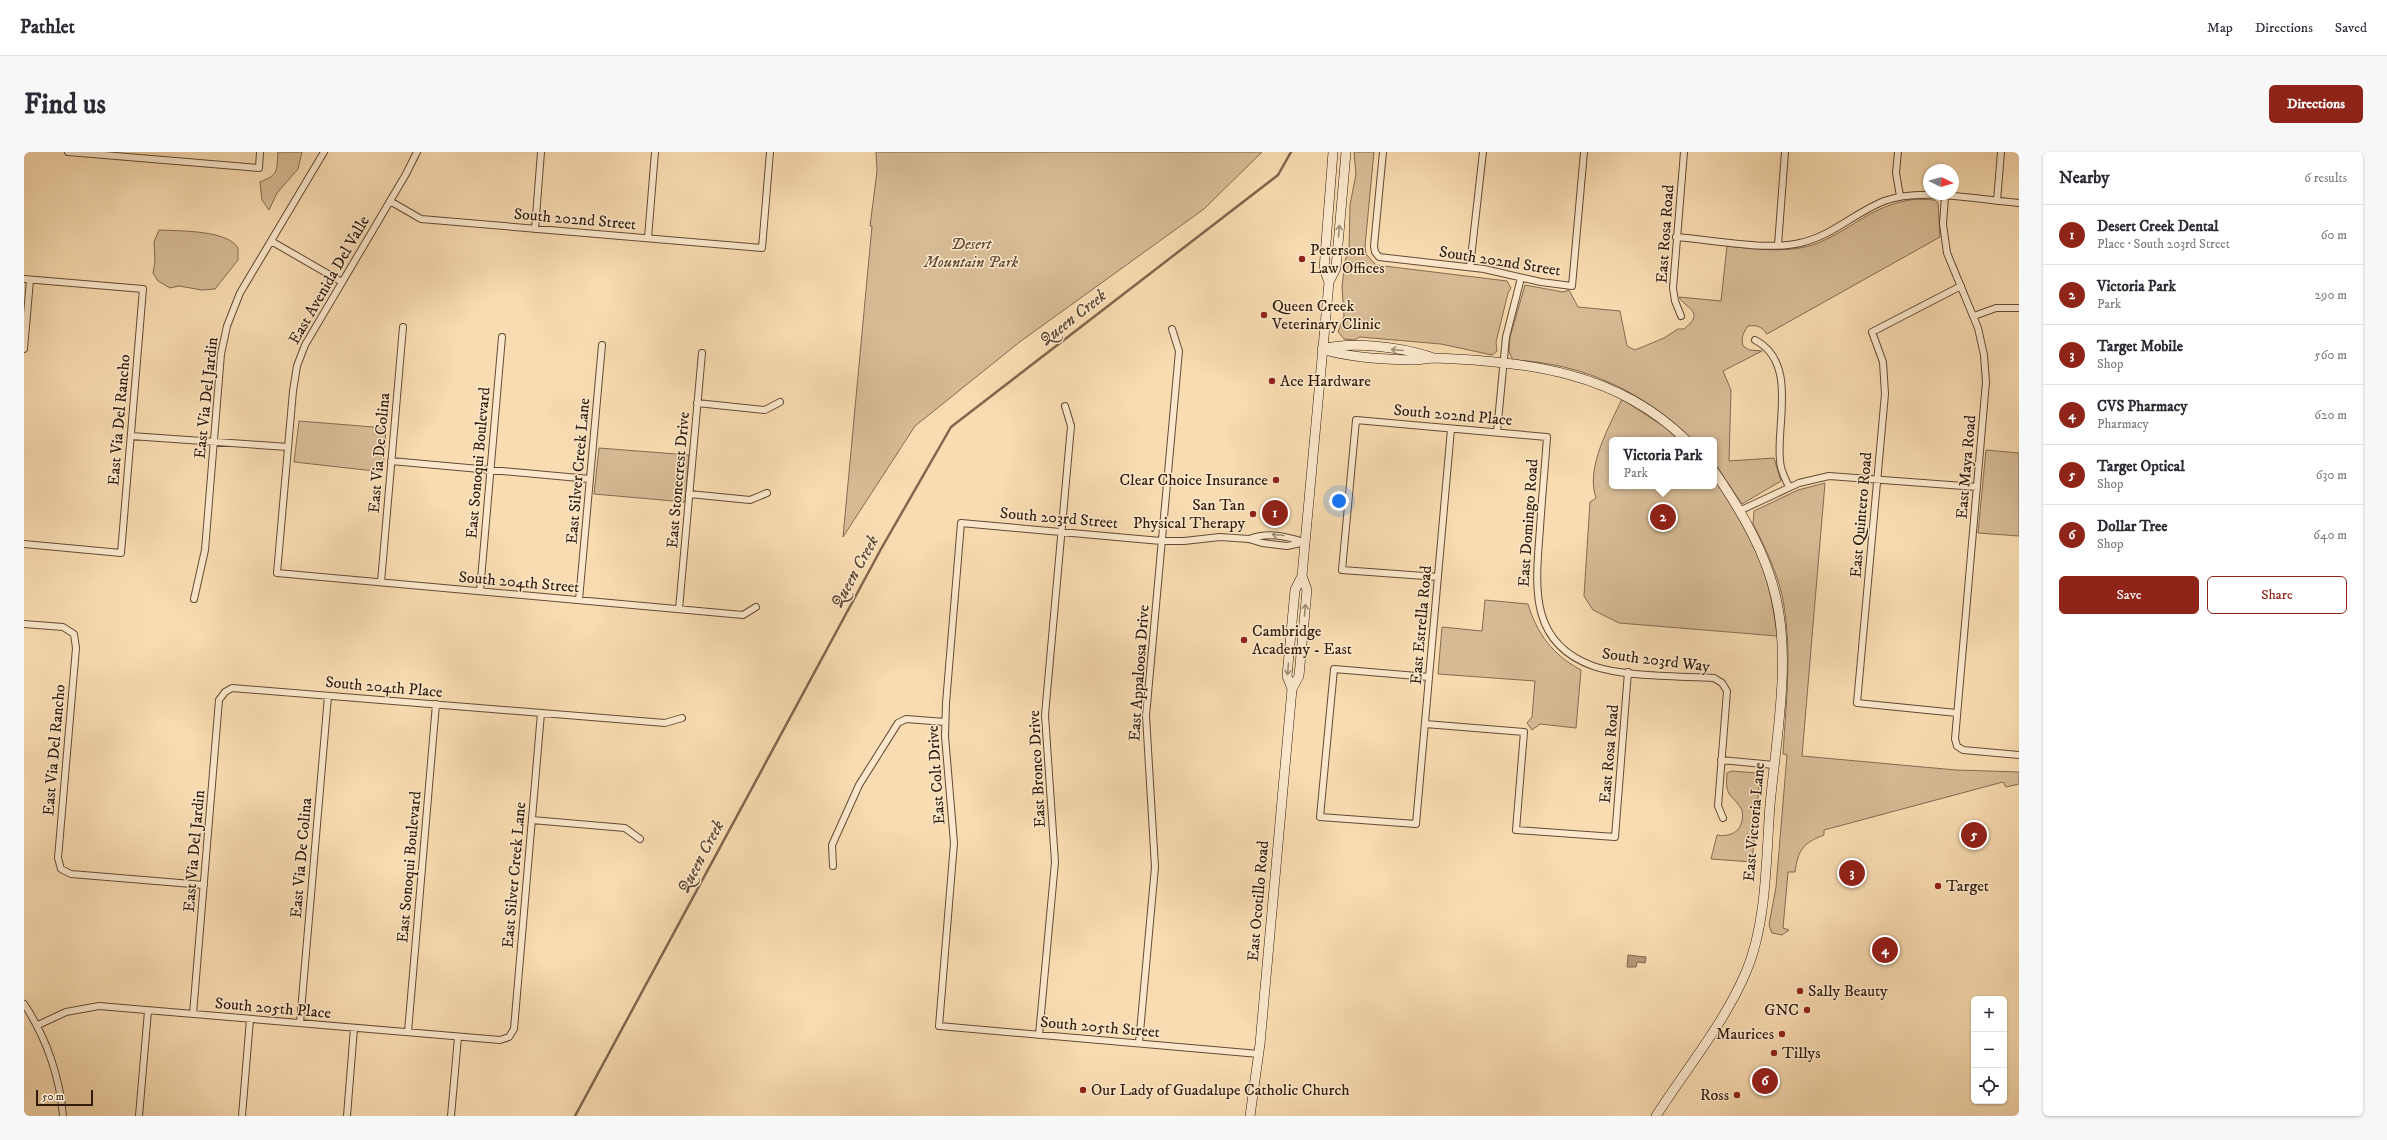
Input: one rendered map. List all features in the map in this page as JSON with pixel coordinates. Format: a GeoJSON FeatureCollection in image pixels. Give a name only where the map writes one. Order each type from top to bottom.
{"type":"FeatureCollection","features":[{"type":"Feature","properties":{"kind":"main road","name":"East Ocotillo Road"},"geometry":{"type":"LineString","coordinates":[[1250,1116],[1259,1054],[1292,689],[1287,676],[1295,590],[1302,576],[1306,542],[1328,282],[1324,269],[1333,152]]}},
{"type":"Feature","properties":{"kind":"main road","name":"East Ocotillo Road"},"geometry":{"type":"LineString","coordinates":[[1328,282],[1336,268],[1346,152]]}},
{"type":"Feature","properties":{"kind":"main road"},"geometry":{"type":"LineString","coordinates":[[1322,349],[1339,344],[1402,350],[1434,358],[1555,370],[1596,382],[1624,394],[1662,419],[1683,437]]}},
{"type":"Feature","properties":{"kind":"main road","name":"East Victoria Lane"},"geometry":{"type":"LineString","coordinates":[[1656,1116],[1725,1012],[1750,962],[1757,936],[1762,904],[1782,665],[1780,616],[1766,565],[1739,511],[1717,476]]}},
{"type":"Feature","properties":{"kind":"street"},"geometry":{"type":"LineString","coordinates":[[68,152],[142,155],[259,168],[260,152]]}},
{"type":"Feature","properties":{"kind":"street","name":"East Via Del Jardin"},"geometry":{"type":"LineString","coordinates":[[194,598],[205,550],[221,354],[227,326],[240,293],[324,152]]}},
{"type":"Feature","properties":{"kind":"street","name":"East Avenida Del Valle"},"geometry":{"type":"LineString","coordinates":[[277,573],[293,391],[297,366],[305,345],[390,201],[417,152]]}},
{"type":"Feature","properties":{"kind":"street"},"geometry":{"type":"LineString","coordinates":[[535,229],[541,152]]}},
{"type":"Feature","properties":{"kind":"street"},"geometry":{"type":"LineString","coordinates":[[648,238],[655,152]]}},
{"type":"Feature","properties":{"kind":"street","name":"South 202nd Street"},"geometry":{"type":"LineString","coordinates":[[390,201],[421,219],[762,248],[770,152]]}},
{"type":"Feature","properties":{"kind":"street","name":"South 202nd Street"},"geometry":{"type":"LineString","coordinates":[[1383,152],[1374,246],[1378,256],[1385,259],[1470,267],[1521,278],[1572,286],[1584,152]]}},
{"type":"Feature","properties":{"kind":"street"},"geometry":{"type":"LineString","coordinates":[[1470,267],[1482,152]]}},
{"type":"Feature","properties":{"kind":"street","name":"East Rosa Road"},"geometry":{"type":"LineString","coordinates":[[1681,316],[1675,301],[1673,288],[1684,152]]}},
{"type":"Feature","properties":{"kind":"street"},"geometry":{"type":"LineString","coordinates":[[1778,246],[1785,152]]}},
{"type":"Feature","properties":{"kind":"street"},"geometry":{"type":"LineString","coordinates":[[1898,152],[1896,173],[1900,196]]}},
{"type":"Feature","properties":{"kind":"street"},"geometry":{"type":"LineString","coordinates":[[1997,201],[2001,152]]}},
{"type":"Feature","properties":{"kind":"street"},"geometry":{"type":"LineString","coordinates":[[1676,237],[1778,246],[1800,243],[1816,238],[1877,204],[1900,196],[1923,195]]}},
{"type":"Feature","properties":{"kind":"street"},"geometry":{"type":"LineString","coordinates":[[1959,197],[2019,203]]}},
{"type":"Feature","properties":{"kind":"street","name":"East Maya Road"},"geometry":{"type":"LineString","coordinates":[[1945,200],[1943,224],[1945,243],[1950,262],[1974,316],[1984,355],[1986,382],[1954,737],[1957,746],[1965,750],[2019,755]]}},
{"type":"Feature","properties":{"kind":"street"},"geometry":{"type":"LineString","coordinates":[[271,241],[342,282]]}},
{"type":"Feature","properties":{"kind":"street"},"geometry":{"type":"LineString","coordinates":[[1497,432],[1506,337],[1521,278]]}},
{"type":"Feature","properties":{"kind":"street"},"geometry":{"type":"LineString","coordinates":[[24,349],[27,279]]}},
{"type":"Feature","properties":{"kind":"street","name":"East Via Del Rancho"},"geometry":{"type":"LineString","coordinates":[[24,544],[121,553],[143,290],[27,279]]}},
{"type":"Feature","properties":{"kind":"street","name":"East Quintero Road"},"geometry":{"type":"LineString","coordinates":[[1957,713],[1857,703],[1886,382],[1881,353],[1872,332],[1961,286]]}},
{"type":"Feature","properties":{"kind":"street"},"geometry":{"type":"LineString","coordinates":[[1974,316],[1996,308],[2019,308]]}},
{"type":"Feature","properties":{"kind":"street","name":"East Via De Colina"},"geometry":{"type":"LineString","coordinates":[[381,582],[403,326]]}},
{"type":"Feature","properties":{"kind":"street","name":"East Appaloosa Drive"},"geometry":{"type":"LineString","coordinates":[[1139,1043],[1156,867],[1146,716],[1178,351],[1172,329]]}},
{"type":"Feature","properties":{"kind":"street","name":"East Sonoqui Boulevard"},"geometry":{"type":"LineString","coordinates":[[480,591],[502,337]]}},
{"type":"Feature","properties":{"kind":"street"},"geometry":{"type":"LineString","coordinates":[[1755,340],[1764,345],[1772,357],[1781,382],[1783,401],[1780,462],[1789,487]]}},
{"type":"Feature","properties":{"kind":"street","name":"East Silver Creek Lane"},"geometry":{"type":"LineString","coordinates":[[579,600],[602,345]]}},
{"type":"Feature","properties":{"kind":"street","name":"East Stonecrest Drive"},"geometry":{"type":"LineString","coordinates":[[679,609],[702,353]]}},
{"type":"Feature","properties":{"kind":"street"},"geometry":{"type":"LineString","coordinates":[[697,404],[765,410],[780,402]]}},
{"type":"Feature","properties":{"kind":"street","name":"East Bronco Drive"},"geometry":{"type":"LineString","coordinates":[[1039,1035],[1055,862],[1045,715],[1071,426],[1066,406]]}},
{"type":"Feature","properties":{"kind":"street","name":"South 202nd Place"},"geometry":{"type":"LineString","coordinates":[[1438,577],[1342,570],[1356,420],[1547,437]]}},
{"type":"Feature","properties":{"kind":"street","name":"East Estrella Road"},"geometry":{"type":"LineString","coordinates":[[1429,677],[1334,669],[1320,817],[1416,824],[1438,577],[1451,428]]}},
{"type":"Feature","properties":{"kind":"street"},"geometry":{"type":"LineString","coordinates":[[131,436],[288,447]]}},
{"type":"Feature","properties":{"kind":"street","name":"East Domingo Road"},"geometry":{"type":"LineString","coordinates":[[1547,437],[1536,580],[1540,614],[1549,633]]}},
{"type":"Feature","properties":{"kind":"street"},"geometry":{"type":"LineString","coordinates":[[391,461],[590,479]]}},
{"type":"Feature","properties":{"kind":"street"},"geometry":{"type":"LineString","coordinates":[[1739,511],[1789,487],[1809,480],[1829,476],[1878,478],[1977,488]]}},
{"type":"Feature","properties":{"kind":"street"},"geometry":{"type":"LineString","coordinates":[[689,494],[750,500],[767,493]]}},
{"type":"Feature","properties":{"kind":"street","name":"South 203rd Street"},"geometry":{"type":"LineString","coordinates":[[961,523],[1161,541],[1184,541],[1220,537],[1249,538],[1263,534],[1288,536],[1306,542]]}},
{"type":"Feature","properties":{"kind":"street","name":"East Colt Drive"},"geometry":{"type":"LineString","coordinates":[[939,1026],[954,843],[945,722],[961,523]]}},
{"type":"Feature","properties":{"kind":"street","name":"South 203rd Street"},"geometry":{"type":"LineString","coordinates":[[1249,538],[1262,543],[1287,546],[1306,542]]}},
{"type":"Feature","properties":{"kind":"street","name":"South 204th Street"},"geometry":{"type":"LineString","coordinates":[[277,573],[743,614],[756,607]]}},
{"type":"Feature","properties":{"kind":"street","name":"East Via Del Rancho"},"geometry":{"type":"LineString","coordinates":[[24,624],[63,627],[74,634],[76,648],[58,858],[61,868],[71,874],[204,885]]}},
{"type":"Feature","properties":{"kind":"street","name":"South 203rd Way"},"geometry":{"type":"LineString","coordinates":[[1549,633],[1565,650],[1579,660],[1595,666],[1628,672],[1714,678],[1722,683],[1727,690],[1721,760]]}},
{"type":"Feature","properties":{"kind":"street","name":"East Rosa Road"},"geometry":{"type":"LineString","coordinates":[[1425,724],[1524,732],[1516,830],[1615,837],[1628,672]]}},
{"type":"Feature","properties":{"kind":"street","name":"South 204th Place"},"geometry":{"type":"LineString","coordinates":[[225,692],[232,688],[665,723],[682,718]]}},
{"type":"Feature","properties":{"kind":"street","name":"East Via Del Jardin"},"geometry":{"type":"LineString","coordinates":[[193,1014],[219,700],[225,692]]}},
{"type":"Feature","properties":{"kind":"street","name":"East Via De Colina"},"geometry":{"type":"LineString","coordinates":[[300,1023],[328,696]]}},
{"type":"Feature","properties":{"kind":"street","name":"East Sonoqui Boulevard"},"geometry":{"type":"LineString","coordinates":[[408,1032],[436,704]]}},
{"type":"Feature","properties":{"kind":"street","name":"East Silver Creek Lane"},"geometry":{"type":"LineString","coordinates":[[509,1037],[514,1029],[541,713]]}},
{"type":"Feature","properties":{"kind":"street"},"geometry":{"type":"LineString","coordinates":[[833,866],[832,845],[859,785],[898,723],[906,719],[945,722]]}},
{"type":"Feature","properties":{"kind":"street"},"geometry":{"type":"LineString","coordinates":[[1723,818],[1718,806],[1721,760],[1774,765]]}},
{"type":"Feature","properties":{"kind":"street"},"geometry":{"type":"LineString","coordinates":[[532,820],[625,828],[640,839]]}},
{"type":"Feature","properties":{"kind":"street"},"geometry":{"type":"LineString","coordinates":[[24,1004],[38,1025],[57,1077],[63,1116]]}},
{"type":"Feature","properties":{"kind":"street","name":"South 205th Place"},"geometry":{"type":"LineString","coordinates":[[38,1025],[66,1012],[99,1006],[458,1037],[500,1040],[509,1037]]}},
{"type":"Feature","properties":{"kind":"street"},"geometry":{"type":"LineString","coordinates":[[139,1116],[148,1010]]}},
{"type":"Feature","properties":{"kind":"street"},"geometry":{"type":"LineString","coordinates":[[242,1116],[250,1019]]}},
{"type":"Feature","properties":{"kind":"street","name":"South 205th Street"},"geometry":{"type":"LineString","coordinates":[[939,1026],[1259,1054]]}},
{"type":"Feature","properties":{"kind":"street"},"geometry":{"type":"LineString","coordinates":[[347,1116],[354,1028]]}},
{"type":"Feature","properties":{"kind":"street"},"geometry":{"type":"LineString","coordinates":[[451,1116],[458,1037]]}},
{"type":"Feature","properties":{"kind":"green space"},"geometry":{"type":"Polygon","coordinates":[[[278,152],[302,152],[298,169],[277,193],[269,210],[262,200],[260,182],[271,177],[276,171],[278,152]]]}},
{"type":"Feature","properties":{"kind":"green space","name":"Desert Mountain Park"},"geometry":{"type":"Polygon","coordinates":[[[876,152],[1262,152],[1204,209],[1021,341],[915,426],[843,537],[872,226],[870,226],[877,171],[876,152]]]}},
{"type":"Feature","properties":{"kind":"green space"},"geometry":{"type":"Polygon","coordinates":[[[1354,152],[1374,152],[1365,246],[1366,254],[1376,265],[1507,281],[1511,288],[1508,293],[1496,342],[1497,351],[1492,355],[1441,344],[1360,337],[1354,340],[1344,339],[1338,332],[1344,316],[1342,287],[1345,261],[1349,249],[1350,205],[1356,174],[1354,152]]]}},
{"type":"Feature","properties":{"kind":"green space"},"geometry":{"type":"Polygon","coordinates":[[[1916,199],[1935,200],[1938,203],[1940,237],[1767,334],[1761,328],[1756,326],[1748,326],[1742,338],[1743,346],[1749,350],[1762,351],[1723,371],[1731,390],[1729,461],[1774,458],[1781,481],[1742,504],[1717,466],[1717,437],[1690,437],[1654,408],[1633,394],[1611,383],[1564,367],[1539,362],[1513,360],[1509,352],[1510,337],[1525,285],[1563,292],[1569,290],[1578,307],[1620,311],[1627,346],[1635,350],[1664,338],[1678,329],[1684,329],[1691,323],[1694,318],[1694,314],[1679,297],[1721,301],[1727,246],[1773,250],[1796,249],[1818,243],[1831,237],[1864,217],[1887,206],[1916,199]]]}},
{"type":"Feature","properties":{"kind":"green space"},"geometry":{"type":"Polygon","coordinates":[[[159,230],[190,231],[224,238],[233,242],[238,248],[238,260],[215,289],[202,290],[179,286],[170,288],[158,281],[153,273],[155,262],[154,242],[159,230]]]}},
{"type":"Feature","properties":{"kind":"green space"},"geometry":{"type":"Polygon","coordinates":[[[1622,399],[1663,426],[1676,437],[1609,437],[1609,489],[1717,489],[1717,484],[1740,520],[1761,564],[1771,600],[1777,636],[1619,623],[1593,610],[1584,596],[1590,502],[1596,498],[1593,486],[1596,460],[1622,399]]]}},
{"type":"Feature","properties":{"kind":"green space"},"geometry":{"type":"Polygon","coordinates":[[[299,421],[386,428],[383,472],[294,462],[299,421]]]}},
{"type":"Feature","properties":{"kind":"green space"},"geometry":{"type":"Polygon","coordinates":[[[599,448],[689,455],[685,502],[594,494],[599,448]]]}},
{"type":"Feature","properties":{"kind":"green space"},"geometry":{"type":"Polygon","coordinates":[[[1986,450],[2019,453],[2019,536],[1978,533],[1986,450]]]}},
{"type":"Feature","properties":{"kind":"green space"},"geometry":{"type":"Polygon","coordinates":[[[1825,483],[1802,756],[1956,770],[2019,772],[2019,784],[2006,787],[2003,782],[1824,830],[1824,835],[1806,844],[1803,848],[1798,858],[1795,872],[1788,872],[1783,928],[1789,930],[1782,935],[1772,933],[1769,925],[1776,887],[1787,755],[1783,754],[1788,675],[1787,635],[1780,586],[1770,559],[1753,524],[1754,511],[1798,490],[1825,483]]]}},
{"type":"Feature","properties":{"kind":"green space"},"geometry":{"type":"Polygon","coordinates":[[[1485,600],[1528,604],[1536,625],[1547,643],[1562,658],[1581,670],[1576,728],[1540,724],[1532,730],[1527,723],[1532,717],[1535,681],[1438,674],[1442,627],[1482,631],[1485,600]]]}},
{"type":"Feature","properties":{"kind":"green space"},"geometry":{"type":"Polygon","coordinates":[[[1732,771],[1757,773],[1760,777],[1752,862],[1711,859],[1717,835],[1729,835],[1734,833],[1742,822],[1742,810],[1728,791],[1727,787],[1727,773],[1732,771]]]}},
{"type":"Feature","properties":{"kind":"shaded area"},"geometry":{"type":"Polygon","coordinates":[[[1628,955],[1646,957],[1645,963],[1637,962],[1636,967],[1627,967],[1628,955]]]}},
{"type":"Feature","properties":{"kind":"waterway","name":"Queen Creek"},"geometry":{"type":"LineString","coordinates":[[575,1116],[881,549],[951,427],[1278,175],[1291,152]]}},
{"type":"Feature","properties":{"kind":"place","name":"Peterson Law Offices"},"geometry":{"type":"Point","coordinates":[1302,259]}},
{"type":"Feature","properties":{"kind":"place","name":"Queen Creek Veterinary Clinic"},"geometry":{"type":"Point","coordinates":[1264,315]}},
{"type":"Feature","properties":{"kind":"place","name":"Ace Hardware"},"geometry":{"type":"Point","coordinates":[1272,381]}},
{"type":"Feature","properties":{"kind":"place","name":"Clear Choice Insurance"},"geometry":{"type":"Point","coordinates":[1276,480]}},
{"type":"Feature","properties":{"kind":"place","name":"Desert Creek Dental"},"geometry":{"type":"Point","coordinates":[1275,513]}},
{"type":"Feature","properties":{"kind":"place","name":"San Tan Physical Therapy"},"geometry":{"type":"Point","coordinates":[1253,514]}},
{"type":"Feature","properties":{"kind":"place","name":"Victoria Park"},"geometry":{"type":"Point","coordinates":[1663,517]}},
{"type":"Feature","properties":{"kind":"place","name":"Cambridge Academy - East"},"geometry":{"type":"Point","coordinates":[1244,640]}},
{"type":"Feature","properties":{"kind":"place","name":"Target Optical"},"geometry":{"type":"Point","coordinates":[1974,835]}},
{"type":"Feature","properties":{"kind":"place","name":"Target Mobile"},"geometry":{"type":"Point","coordinates":[1852,873]}},
{"type":"Feature","properties":{"kind":"place","name":"Target"},"geometry":{"type":"Point","coordinates":[1938,886]}},
{"type":"Feature","properties":{"kind":"place","name":"CVS Pharmacy"},"geometry":{"type":"Point","coordinates":[1885,950]}},
{"type":"Feature","properties":{"kind":"place","name":"Sally Beauty"},"geometry":{"type":"Point","coordinates":[1800,991]}},
{"type":"Feature","properties":{"kind":"place","name":"GNC"},"geometry":{"type":"Point","coordinates":[1807,1010]}},
{"type":"Feature","properties":{"kind":"place","name":"Maurices"},"geometry":{"type":"Point","coordinates":[1782,1034]}},
{"type":"Feature","properties":{"kind":"place","name":"Tillys"},"geometry":{"type":"Point","coordinates":[1774,1053]}},
{"type":"Feature","properties":{"kind":"place","name":"Dollar Tree"},"geometry":{"type":"Point","coordinates":[1765,1081]}},
{"type":"Feature","properties":{"kind":"place","name":"Our Lady of Guadalupe Catholic Church"},"geometry":{"type":"Point","coordinates":[1083,1090]}},
{"type":"Feature","properties":{"kind":"place","name":"Ross"},"geometry":{"type":"Point","coordinates":[1737,1095]}}]}
